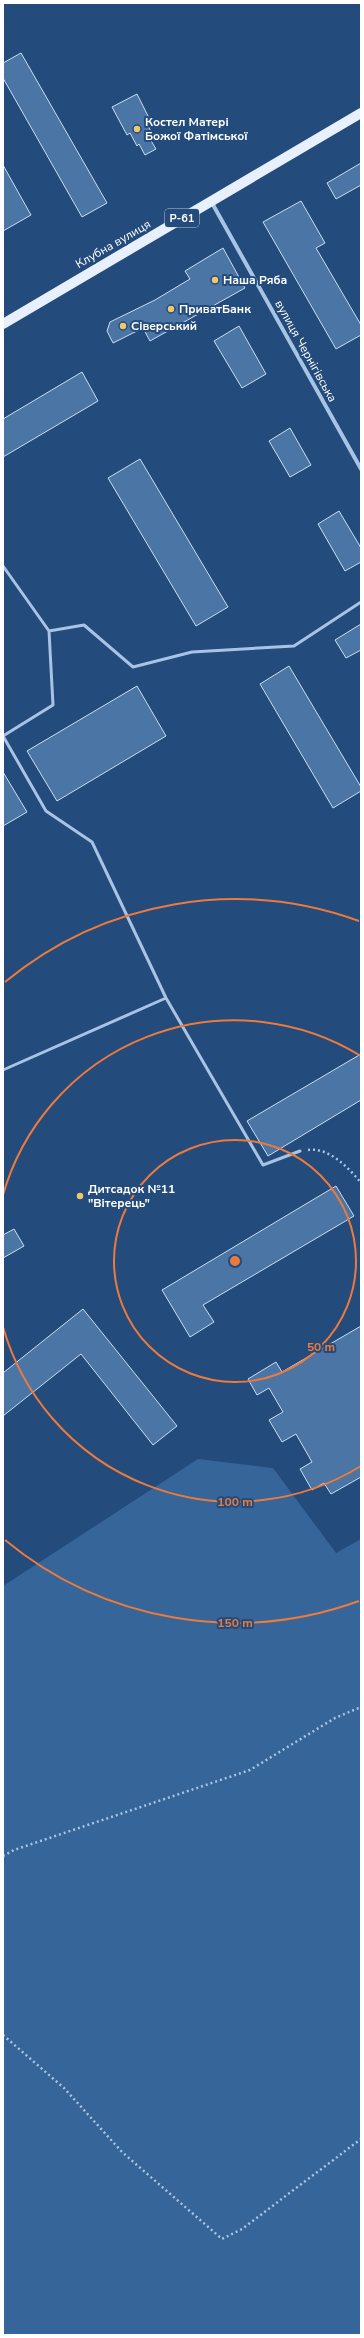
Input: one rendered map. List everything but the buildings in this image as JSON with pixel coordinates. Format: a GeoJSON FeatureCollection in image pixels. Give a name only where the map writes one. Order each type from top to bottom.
{"type":"FeatureCollection","features":[{"type":"Feature","properties":{"kind":"main road","name":"Клубна вулиця"},"geometry":{"type":"LineString","coordinates":[[3,324],[361,113]]}},
{"type":"Feature","properties":{"kind":"street","name":"вулиця Чернігівська"},"geometry":{"type":"LineString","coordinates":[[211,201],[361,469]]}},
{"type":"Feature","properties":{"kind":"lane"},"geometry":{"type":"LineString","coordinates":[[3,566],[49,631],[53,705],[3,736],[46,811],[92,842],[166,998],[263,1164],[300,1151]]}},
{"type":"Feature","properties":{"kind":"lane"},"geometry":{"type":"LineString","coordinates":[[49,631],[84,625],[133,667],[192,652],[294,646],[361,602]]}},
{"type":"Feature","properties":{"kind":"lane"},"geometry":{"type":"LineString","coordinates":[[3,1070],[166,998]]}},
{"type":"Feature","properties":{"kind":"path"},"geometry":{"type":"LineString","coordinates":[[300,1151],[317,1149],[342,1162],[361,1183]]}},
{"type":"Feature","properties":{"kind":"path"},"geometry":{"type":"LineString","coordinates":[[3,1856],[14,1850],[250,1770],[335,1718],[361,1707]]}},
{"type":"Feature","properties":{"kind":"path"},"geometry":{"type":"LineString","coordinates":[[3,2035],[64,2088],[122,2152],[222,2239],[242,2229],[361,2139]]}},
{"type":"Feature","properties":{"kind":"shaded area"},"geometry":{"type":"Polygon","coordinates":[[[198,1459],[273,1468],[336,1553],[361,1539],[361,2335],[3,2335],[3,1586],[198,1459]]]}},
{"type":"Feature","properties":{"kind":"place","name":"Костел Матері Божої Фатімської"},"geometry":{"type":"Point","coordinates":[137,129]}},
{"type":"Feature","properties":{"kind":"place","name":"Наша Ряба"},"geometry":{"type":"Point","coordinates":[215,280]}},
{"type":"Feature","properties":{"kind":"place","name":"ПриватБанк"},"geometry":{"type":"Point","coordinates":[171,309]}},
{"type":"Feature","properties":{"kind":"place","name":"Сіверський"},"geometry":{"type":"Point","coordinates":[123,326]}},
{"type":"Feature","properties":{"kind":"place","name":"Дитсадок №11 \"Вітерець\""},"geometry":{"type":"Point","coordinates":[80,1196]}}]}
